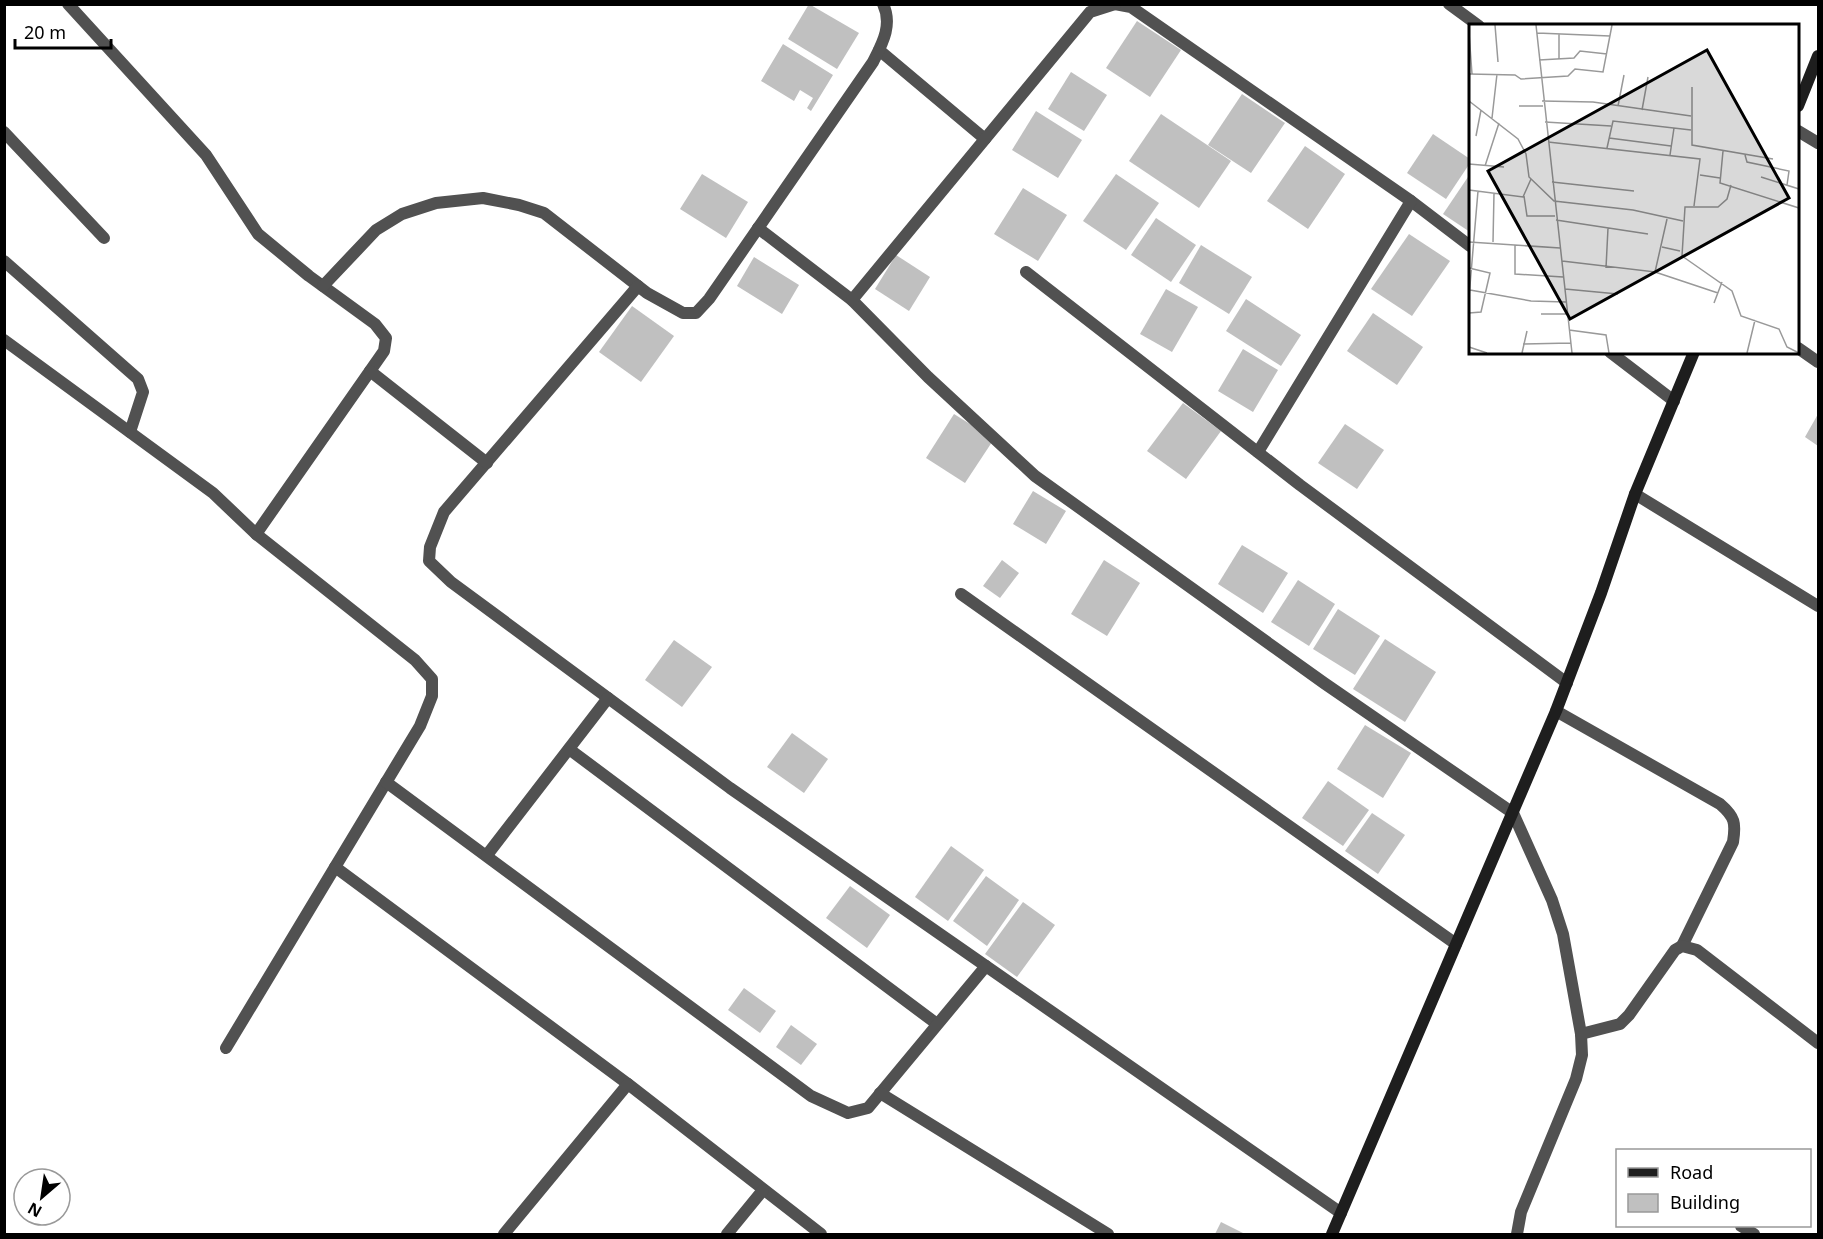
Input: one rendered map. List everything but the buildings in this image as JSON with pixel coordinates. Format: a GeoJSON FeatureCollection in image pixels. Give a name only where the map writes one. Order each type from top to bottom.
{"type":"FeatureCollection","features":[{"type":"Feature","properties":{"kind":"street"},"geometry":{"type":"LineString","coordinates":[[68,4],[206,155],[258,234],[375,324],[386,338],[384,351],[256,534]]}},
{"type":"Feature","properties":{"kind":"street"},"geometry":{"type":"LineString","coordinates":[[323,286],[376,230],[402,214],[436,203],[483,198],[544,213],[638,286],[683,313],[696,312],[710,299],[830,128],[873,62],[885,38],[888,14],[884,4]]}},
{"type":"Feature","properties":{"kind":"street"},"geometry":{"type":"LineString","coordinates":[[852,300],[1090,12],[1115,4],[1131,7],[1411,201],[1469,245]]}},
{"type":"Feature","properties":{"kind":"street"},"geometry":{"type":"LineString","coordinates":[[1449,4],[1476,24]]}},
{"type":"Feature","properties":{"kind":"street"},"geometry":{"type":"LineString","coordinates":[[879,50],[985,139]]}},
{"type":"Feature","properties":{"kind":"street"},"geometry":{"type":"LineString","coordinates":[[1799,101],[1818,56]]}},
{"type":"Feature","properties":{"kind":"street"},"geometry":{"type":"LineString","coordinates":[[4,132],[104,238]]}},
{"type":"Feature","properties":{"kind":"street"},"geometry":{"type":"LineString","coordinates":[[1799,132],[1818,143]]}},
{"type":"Feature","properties":{"kind":"street"},"geometry":{"type":"LineString","coordinates":[[1258,452],[1411,201]]}},
{"type":"Feature","properties":{"kind":"street"},"geometry":{"type":"LineString","coordinates":[[758,228],[852,300],[928,377],[1035,476],[1324,683],[1513,813],[1552,900],[1563,934],[1581,1034],[1582,1055],[1576,1079],[1521,1212],[1517,1234]]}},
{"type":"Feature","properties":{"kind":"street"},"geometry":{"type":"LineString","coordinates":[[4,261],[138,379],[143,392],[130,432]]}},
{"type":"Feature","properties":{"kind":"street"},"geometry":{"type":"LineString","coordinates":[[1026,272],[1258,452],[1567,683]]}},
{"type":"Feature","properties":{"kind":"street"},"geometry":{"type":"LineString","coordinates":[[638,286],[444,512],[430,547],[429,561],[451,582],[730,788],[1341,1213]]}},
{"type":"Feature","properties":{"kind":"street"},"geometry":{"type":"LineString","coordinates":[[4,340],[213,493],[256,534],[415,660],[432,679],[432,696],[420,726],[226,1048]]}},
{"type":"Feature","properties":{"kind":"street"},"geometry":{"type":"LineString","coordinates":[[1799,349],[1818,362]]}},
{"type":"Feature","properties":{"kind":"street"},"geometry":{"type":"LineString","coordinates":[[1613,354],[1674,402]]}},
{"type":"Feature","properties":{"kind":"street"},"geometry":{"type":"LineString","coordinates":[[1332,1234],[1556,711],[1635,494],[1693,354]]}},
{"type":"Feature","properties":{"kind":"street"},"geometry":{"type":"LineString","coordinates":[[370,371],[487,463]]}},
{"type":"Feature","properties":{"kind":"street"},"geometry":{"type":"LineString","coordinates":[[1635,494],[1818,606]]}},
{"type":"Feature","properties":{"kind":"street"},"geometry":{"type":"LineString","coordinates":[[961,594],[1456,944]]}},
{"type":"Feature","properties":{"kind":"street"},"geometry":{"type":"LineString","coordinates":[[487,855],[608,698]]}},
{"type":"Feature","properties":{"kind":"street"},"geometry":{"type":"LineString","coordinates":[[1556,711],[1720,804],[1732,814],[1735,828],[1733,842],[1682,946],[1675,950],[1629,1015],[1620,1024],[1581,1034]]}},
{"type":"Feature","properties":{"kind":"street"},"geometry":{"type":"LineString","coordinates":[[568,749],[937,1024]]}},
{"type":"Feature","properties":{"kind":"street"},"geometry":{"type":"LineString","coordinates":[[386,782],[811,1096],[848,1113],[868,1107],[986,966]]}},
{"type":"Feature","properties":{"kind":"street"},"geometry":{"type":"LineString","coordinates":[[335,867],[628,1084],[820,1234]]}},
{"type":"Feature","properties":{"kind":"street"},"geometry":{"type":"LineString","coordinates":[[1682,946],[1697,950],[1818,1042]]}},
{"type":"Feature","properties":{"kind":"street"},"geometry":{"type":"LineString","coordinates":[[504,1234],[628,1084]]}},
{"type":"Feature","properties":{"kind":"street"},"geometry":{"type":"LineString","coordinates":[[880,1093],[1108,1234]]}},
{"type":"Feature","properties":{"kind":"street"},"geometry":{"type":"LineString","coordinates":[[727,1234],[763,1190]]}}]}
